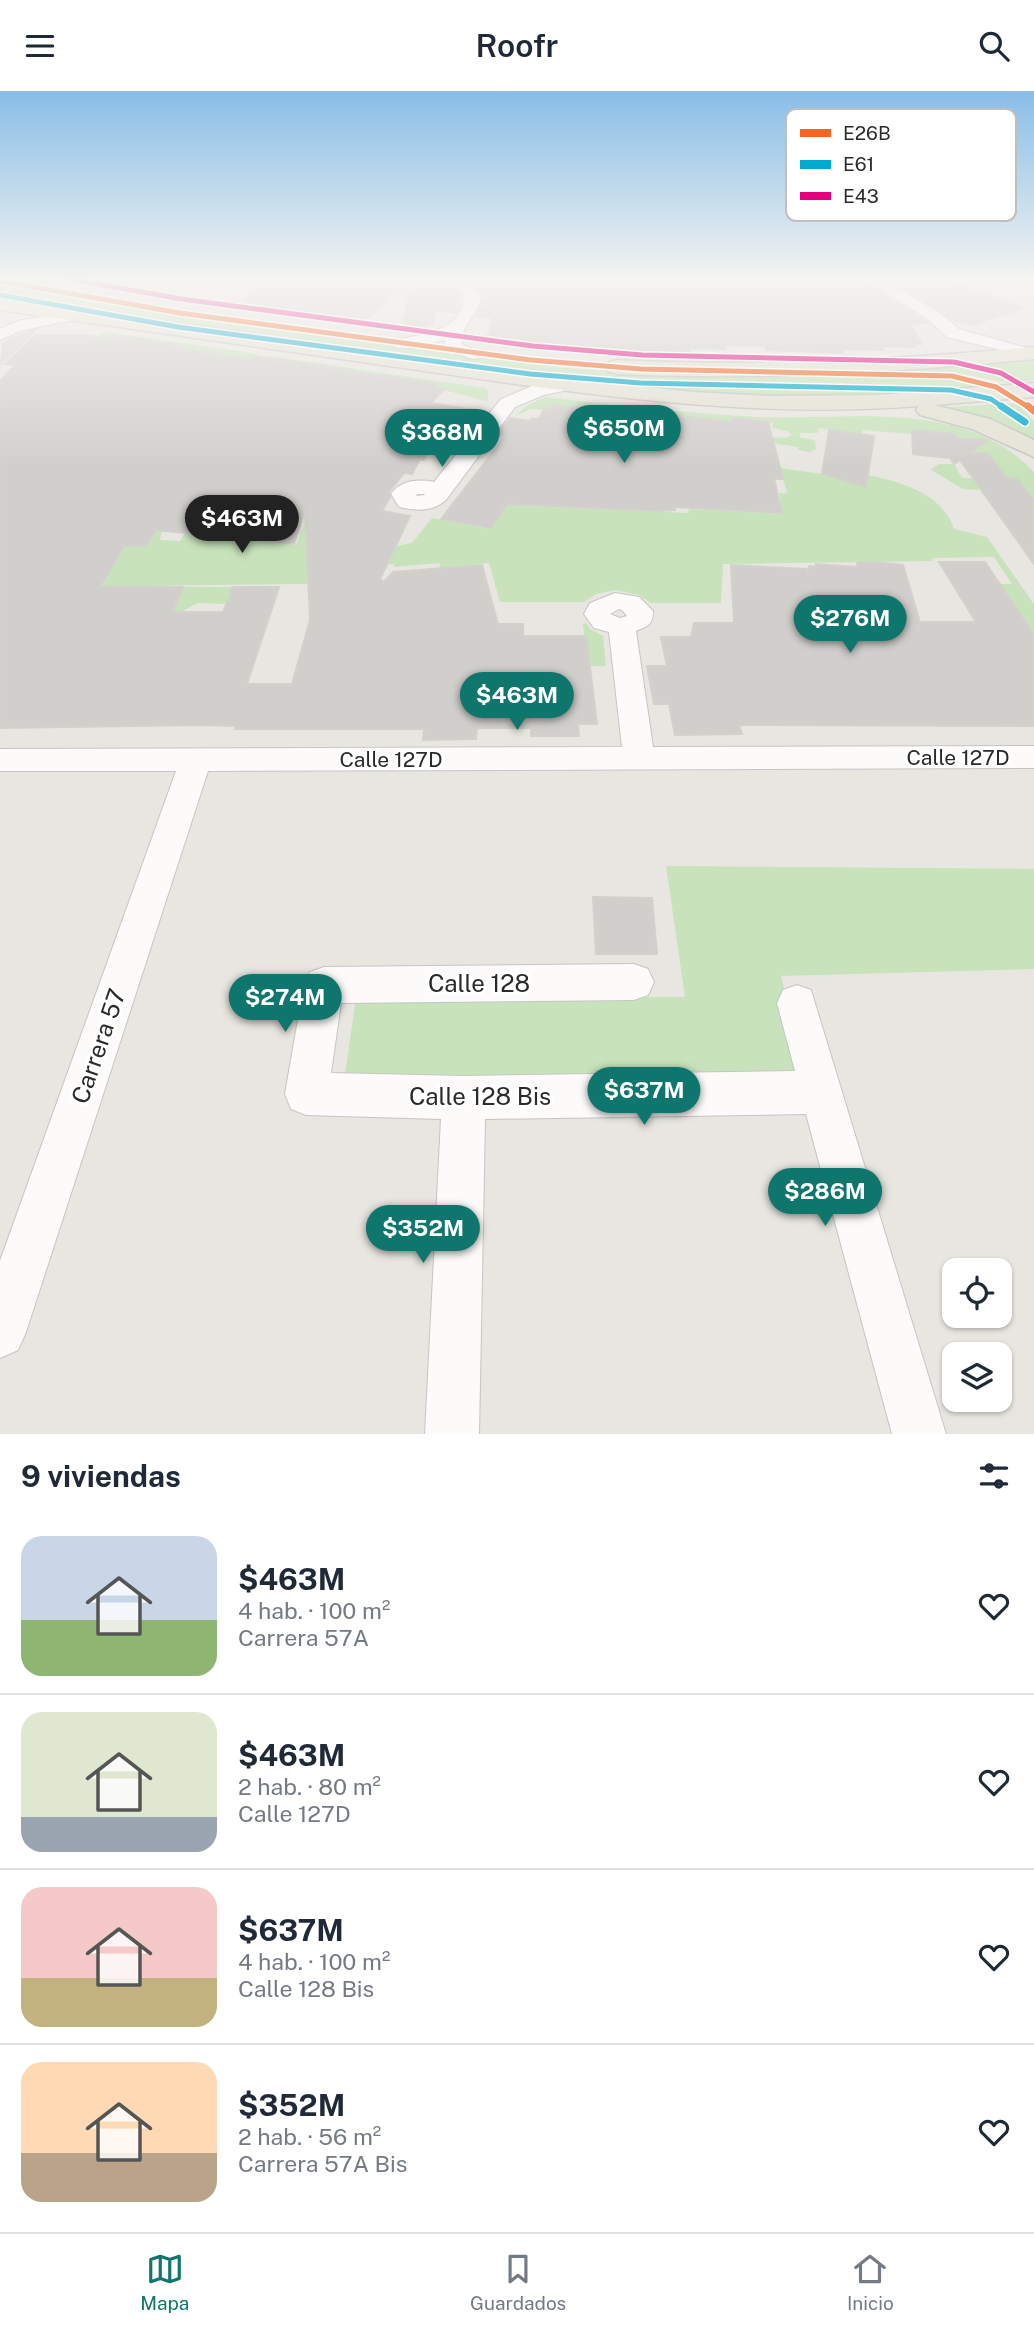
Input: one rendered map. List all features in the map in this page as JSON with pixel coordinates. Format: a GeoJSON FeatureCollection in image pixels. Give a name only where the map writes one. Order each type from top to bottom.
{"type":"FeatureCollection","features":[{"type":"Feature","properties":{"kind":"main road"},"geometry":{"type":"LineString","coordinates":[[296,342],[478,364],[952,376],[993,384],[1010,392],[1034,411]]}},
{"type":"Feature","properties":{"kind":"main road"},"geometry":{"type":"LineString","coordinates":[[386,342],[566,385],[717,400],[877,402],[1034,390]]}},
{"type":"Feature","properties":{"kind":"main road"},"geometry":{"type":"LineString","coordinates":[[757,371],[867,368],[1032,353]]}},
{"type":"Feature","properties":{"kind":"main road"},"geometry":{"type":"LineString","coordinates":[[877,402],[960,418],[1003,433],[1034,449]]}},
{"type":"Feature","properties":{"kind":"street"},"geometry":{"type":"LineString","coordinates":[[403,344],[418,342]]}},
{"type":"Feature","properties":{"kind":"street"},"geometry":{"type":"LineString","coordinates":[[453,342],[455,347],[502,386],[508,403]]}},
{"type":"Feature","properties":{"kind":"street"},"geometry":{"type":"LineString","coordinates":[[947,362],[958,356],[956,342]]}},
{"type":"Feature","properties":{"kind":"street"},"geometry":{"type":"LineString","coordinates":[[977,342],[1032,353]]}},
{"type":"Feature","properties":{"kind":"street"},"geometry":{"type":"LineString","coordinates":[[435,489],[508,403],[539,390],[566,385]]}},
{"type":"Feature","properties":{"kind":"street"},"geometry":{"type":"LineString","coordinates":[[622,627],[639,758]]}},
{"type":"Feature","properties":{"kind":"street","name":"Calle 127D"},"geometry":{"type":"LineString","coordinates":[[0,760],[639,758],[1029,765]]}},
{"type":"Feature","properties":{"kind":"street","name":"Carrera 57"},"geometry":{"type":"LineString","coordinates":[[0,1332],[196,759]]}},
{"type":"Feature","properties":{"kind":"street","name":"Calle 128"},"geometry":{"type":"LineString","coordinates":[[306,1094],[324,985],[634,982]]}},
{"type":"Feature","properties":{"kind":"street"},"geometry":{"type":"LineString","coordinates":[[797,1003],[919,1434]]}},
{"type":"Feature","properties":{"kind":"street","name":"Calle 128 Bis"},"geometry":{"type":"LineString","coordinates":[[306,1094],[464,1098],[822,1092]]}},
{"type":"Feature","properties":{"kind":"street"},"geometry":{"type":"LineString","coordinates":[[452,1434],[464,1098]]}},
{"type":"Feature","properties":{"kind":"green space"},"geometry":{"type":"Polygon","coordinates":[[[159,342],[257,354],[251,359],[258,361],[178,348],[182,345],[159,342]]]}},
{"type":"Feature","properties":{"kind":"green space"},"geometry":{"type":"Polygon","coordinates":[[[299,342],[365,342],[563,368],[684,375],[934,378],[968,381],[978,386],[933,392],[775,396],[588,383],[299,342]]]}},
{"type":"Feature","properties":{"kind":"green space"},"geometry":{"type":"Polygon","coordinates":[[[270,356],[485,388],[488,391],[488,401],[435,388],[437,384],[294,362],[289,366],[245,375],[270,356]]]}},
{"type":"Feature","properties":{"kind":"green space"},"geometry":{"type":"Polygon","coordinates":[[[1034,360],[1034,380],[1010,383],[967,375],[899,372],[1034,360]]]}},
{"type":"Feature","properties":{"kind":"green space"},"geometry":{"type":"Polygon","coordinates":[[[225,379],[335,475],[103,545],[146,546],[156,530],[162,530],[160,540],[180,541],[185,533],[296,545],[307,519],[382,549],[412,543],[432,518],[491,529],[501,515],[494,513],[509,492],[527,494],[525,506],[783,514],[779,493],[787,493],[780,468],[822,474],[865,487],[868,475],[919,491],[940,506],[954,529],[987,537],[1034,604],[1034,635],[1000,584],[1012,584],[994,557],[932,558],[933,561],[723,564],[721,603],[651,603],[639,595],[615,590],[596,594],[584,602],[500,602],[489,563],[441,568],[439,563],[395,567],[393,564],[308,571],[307,584],[131,586],[129,589],[101,590],[110,572],[92,572],[0,394],[0,380],[225,379]]]}},
{"type":"Feature","properties":{"kind":"green space"},"geometry":{"type":"Polygon","coordinates":[[[545,397],[756,417],[866,416],[939,423],[974,432],[1005,448],[1034,472],[1034,500],[1017,478],[1006,478],[988,453],[966,453],[954,434],[912,430],[912,434],[863,430],[862,434],[819,428],[818,433],[799,433],[801,438],[815,440],[816,449],[810,452],[798,450],[798,447],[756,441],[772,441],[773,437],[785,438],[792,435],[788,431],[772,428],[773,423],[733,418],[732,422],[555,405],[552,410],[531,409],[515,416],[528,405],[545,397]]]}},
{"type":"Feature","properties":{"kind":"green space"},"geometry":{"type":"Polygon","coordinates":[[[1017,403],[1034,421],[1034,442],[933,408],[1017,403]]]}},
{"type":"Feature","properties":{"kind":"green space"},"geometry":{"type":"Polygon","coordinates":[[[939,464],[954,464],[962,478],[972,478],[980,490],[963,489],[931,469],[939,464]]]}},
{"type":"Feature","properties":{"kind":"green space"},"geometry":{"type":"Polygon","coordinates":[[[183,587],[233,587],[226,604],[198,603],[181,612],[172,612],[183,587]]]}},
{"type":"Feature","properties":{"kind":"green space"},"geometry":{"type":"Polygon","coordinates":[[[586,623],[590,629],[603,636],[606,666],[588,666],[583,624],[586,623]]]}},
{"type":"Feature","properties":{"kind":"green space"},"geometry":{"type":"Polygon","coordinates":[[[666,866],[1034,869],[1034,969],[781,976],[807,1080],[344,1081],[356,998],[685,997],[666,866]]]}},
{"type":"Feature","properties":{"kind":"shaded area"},"geometry":{"type":"Polygon","coordinates":[[[2,342],[25,342],[0,366],[2,342]]]}},
{"type":"Feature","properties":{"kind":"building"},"geometry":{"type":"Polygon","coordinates":[[[28,342],[160,342],[183,345],[178,348],[251,359],[256,356],[438,384],[435,388],[444,389],[431,403],[487,412],[472,431],[452,428],[443,446],[427,454],[424,460],[420,459],[412,474],[404,473],[389,492],[390,497],[382,511],[410,516],[380,579],[384,582],[393,572],[482,565],[498,624],[523,624],[523,636],[586,636],[597,724],[578,724],[579,736],[531,736],[531,728],[477,728],[476,739],[423,740],[424,729],[235,729],[236,726],[201,725],[0,728],[0,381],[15,365],[5,364],[28,342]],[[305,510],[294,544],[156,530],[146,546],[124,546],[101,586],[183,587],[172,612],[223,612],[233,587],[279,587],[247,684],[292,684],[310,620],[305,510]]]}},
{"type":"Feature","properties":{"kind":"building"},"geometry":{"type":"Polygon","coordinates":[[[517,342],[921,342],[922,344],[914,344],[916,347],[881,346],[883,350],[842,349],[844,353],[766,350],[765,346],[725,345],[726,349],[690,348],[690,352],[649,350],[650,354],[568,351],[568,347],[528,346],[528,342],[517,342]]]}},
{"type":"Feature","properties":{"kind":"building"},"geometry":{"type":"Polygon","coordinates":[[[555,405],[639,415],[640,411],[732,422],[733,418],[768,422],[783,479],[774,479],[782,513],[675,507],[675,510],[659,511],[507,504],[491,528],[441,519],[500,443],[504,436],[497,435],[510,418],[531,421],[532,418],[539,419],[544,409],[552,410],[555,405]]]}},
{"type":"Feature","properties":{"kind":"building"},"geometry":{"type":"Polygon","coordinates":[[[829,430],[874,436],[866,487],[822,474],[829,430]]]}},
{"type":"Feature","properties":{"kind":"building"},"geometry":{"type":"Polygon","coordinates":[[[912,430],[955,434],[958,439],[988,440],[971,453],[988,453],[1006,478],[1017,478],[1034,500],[1034,564],[960,460],[954,464],[950,458],[913,454],[912,430]]]}},
{"type":"Feature","properties":{"kind":"building"},"geometry":{"type":"Polygon","coordinates":[[[939,562],[985,562],[1034,635],[1034,726],[739,725],[742,734],[675,735],[669,704],[654,704],[647,666],[667,666],[661,637],[691,637],[694,623],[734,623],[731,565],[806,569],[807,576],[809,566],[816,567],[816,564],[858,567],[857,563],[903,565],[920,622],[976,622],[939,562]]]}},
{"type":"Feature","properties":{"kind":"building"},"geometry":{"type":"Polygon","coordinates":[[[593,897],[652,898],[657,954],[596,954],[593,897]]]}},
{"type":"Feature","properties":{"kind":"transit line","name":"E61"},"geometry":{"type":"LineString","coordinates":[[288,342],[530,374],[641,383],[951,390],[991,399],[1025,422]]}},
{"type":"Feature","properties":{"kind":"transit line","name":"E26B"},"geometry":{"type":"LineString","coordinates":[[394,342],[531,360],[641,369],[952,376],[996,387],[1016,397],[1034,411]]}},
{"type":"Feature","properties":{"kind":"transit line","name":"E43"},"geometry":{"type":"LineString","coordinates":[[501,342],[642,355],[954,362],[1001,373],[1034,392]]}}]}
